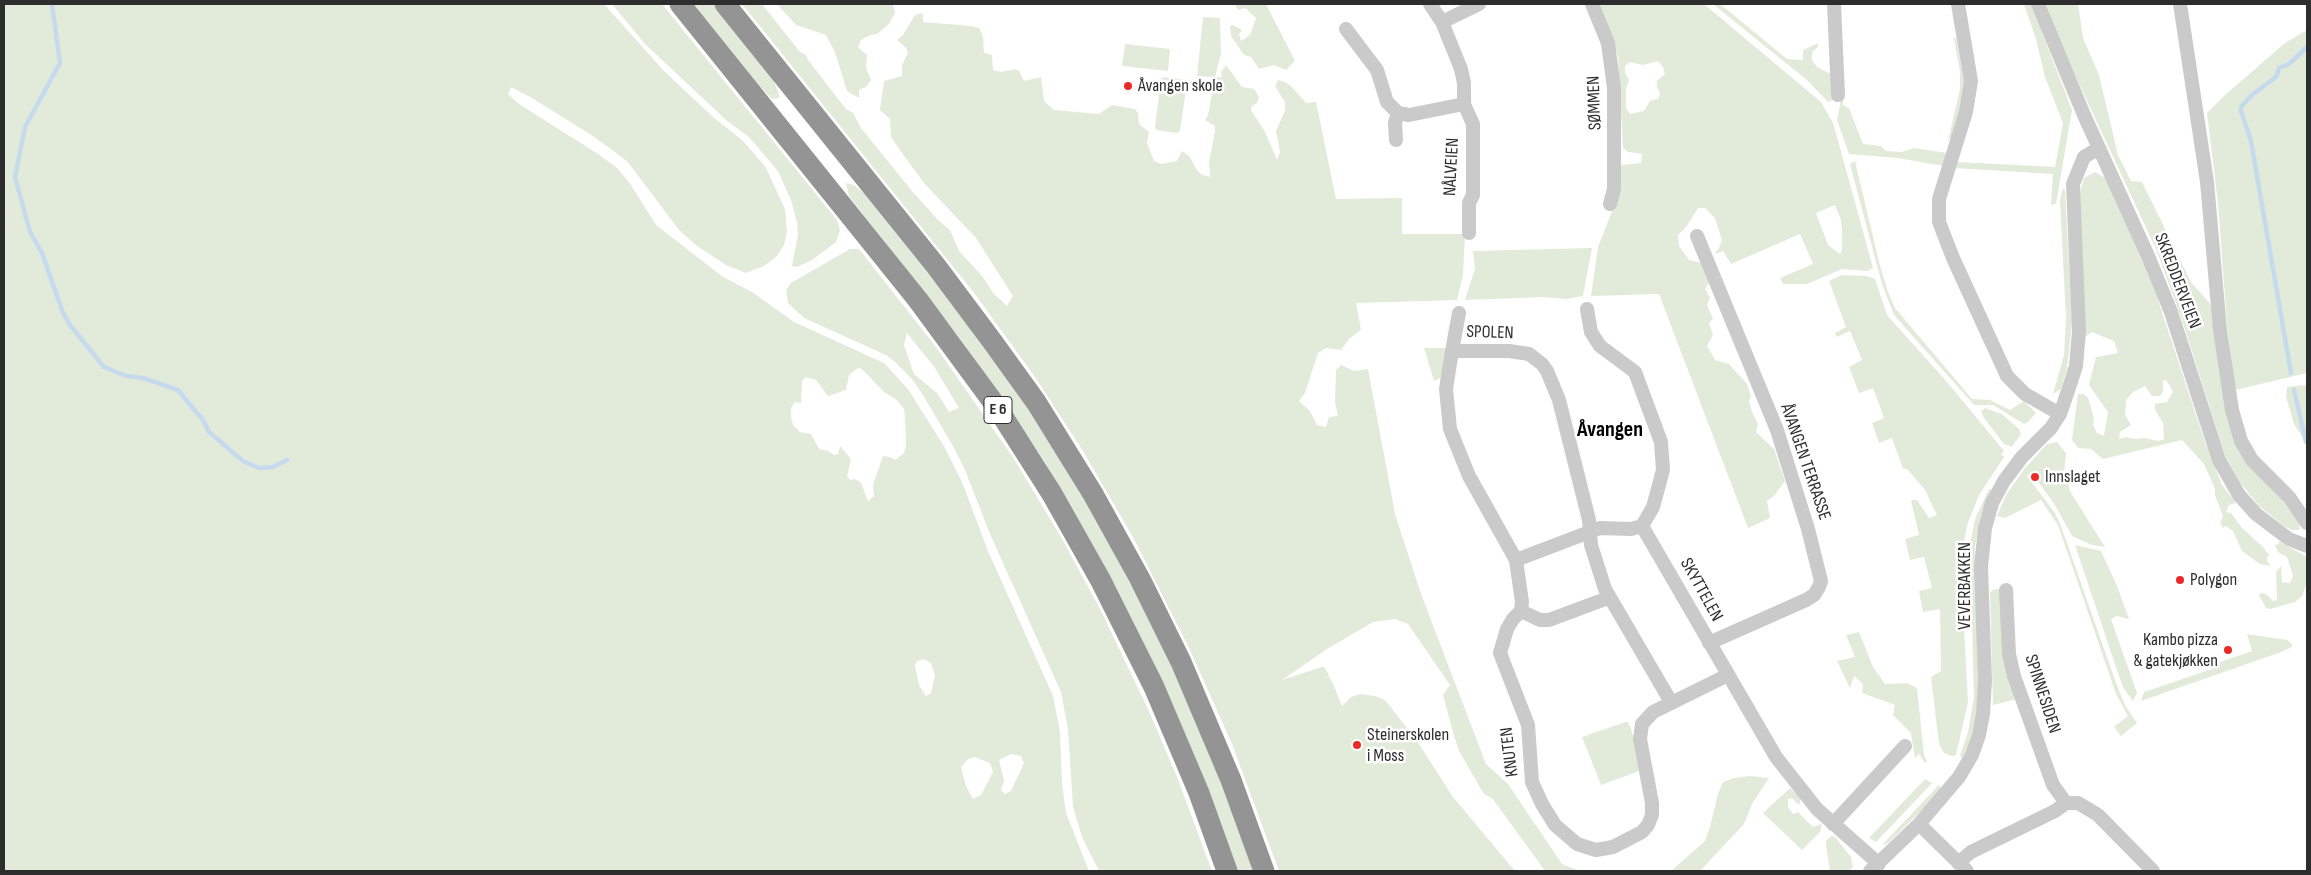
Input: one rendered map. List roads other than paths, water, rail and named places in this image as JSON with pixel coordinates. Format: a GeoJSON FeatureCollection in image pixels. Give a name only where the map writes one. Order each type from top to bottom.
{"type":"FeatureCollection","features":[{"type":"Feature","properties":{"kind":"highway","name":"E 6"},"geometry":{"type":"LineString","coordinates":[[680,4],[918,300],[996,406],[1052,494],[1101,581],[1154,687],[1198,793],[1227,871]]}},
{"type":"Feature","properties":{"kind":"highway","name":"E 6"},"geometry":{"type":"LineString","coordinates":[[725,4],[930,258],[987,333],[1036,402],[1094,494],[1140,579],[1181,662],[1231,780],[1264,871]]}},
{"type":"Feature","properties":{"kind":"street","name":"NÅLVEIEN"},"geometry":{"type":"LineString","coordinates":[[1430,4],[1442,22],[1461,69],[1464,83],[1464,104],[1473,124],[1473,195],[1469,203],[1469,233]]}},
{"type":"Feature","properties":{"kind":"street"},"geometry":{"type":"LineString","coordinates":[[1442,22],[1479,4]]}},
{"type":"Feature","properties":{"kind":"street","name":"SØMMEN"},"geometry":{"type":"LineString","coordinates":[[1592,4],[1608,43],[1614,80],[1614,189],[1610,204]]}},
{"type":"Feature","properties":{"kind":"street"},"geometry":{"type":"LineString","coordinates":[[1834,4],[1838,95]]}},
{"type":"Feature","properties":{"kind":"street"},"geometry":{"type":"LineString","coordinates":[[1958,4],[1971,81],[1966,112],[1939,199],[1939,222],[1953,258],[2007,376],[2025,394],[2060,414]]}},
{"type":"Feature","properties":{"kind":"street","name":"SKREDDERVEIEN"},"geometry":{"type":"LineString","coordinates":[[2038,4],[2171,312],[2212,443],[2226,474],[2246,504],[2268,525],[2289,539],[2307,546]]}},
{"type":"Feature","properties":{"kind":"street","name":"SKREDDERVEIEN"},"geometry":{"type":"LineString","coordinates":[[2180,4],[2207,182],[2220,330],[2232,410],[2241,440],[2252,460],[2289,497],[2307,523]]}},
{"type":"Feature","properties":{"kind":"street"},"geometry":{"type":"LineString","coordinates":[[1346,29],[1377,70],[1387,102],[1398,113],[1409,115],[1464,104]]}},
{"type":"Feature","properties":{"kind":"street"},"geometry":{"type":"LineString","coordinates":[[1396,140],[1395,122],[1398,113]]}},
{"type":"Feature","properties":{"kind":"street","name":"VEVERBAKKEN"},"geometry":{"type":"LineString","coordinates":[[1874,867],[1919,824],[1967,765],[1982,724],[1985,672],[1982,550],[1985,528],[1990,509],[2011,470],[2051,428],[2060,414],[2076,366],[2078,331],[2074,184],[2084,157],[2099,148]]}},
{"type":"Feature","properties":{"kind":"street","name":"ÅVANGEN TERRASSE"},"geometry":{"type":"LineString","coordinates":[[1697,236],[1777,430],[1808,529],[1820,581],[1814,595],[1806,600],[1710,643]]}},
{"type":"Feature","properties":{"kind":"street"},"geometry":{"type":"LineString","coordinates":[[1587,309],[1591,332],[1600,346],[1635,372],[1661,442],[1663,470],[1653,507],[1642,526],[1631,529],[1609,527],[1516,560],[1522,611],[1540,620],[1548,620],[1608,598]]}},
{"type":"Feature","properties":{"kind":"street"},"geometry":{"type":"LineString","coordinates":[[1452,351],[1459,313]]}},
{"type":"Feature","properties":{"kind":"street","name":"SPOLEN"},"geometry":{"type":"LineString","coordinates":[[1516,560],[1473,484],[1450,429],[1446,389],[1452,351],[1508,351],[1529,354],[1542,364],[1547,371],[1559,400],[1589,520],[1590,533]]}},
{"type":"Feature","properties":{"kind":"street","name":"SKYTTELEN"},"geometry":{"type":"LineString","coordinates":[[1642,526],[1776,757],[1814,806],[1874,867]]}},
{"type":"Feature","properties":{"kind":"street"},"geometry":{"type":"LineString","coordinates":[[1590,533],[1591,545],[1608,598],[1671,702]]}},
{"type":"Feature","properties":{"kind":"street","name":"SPINNESIDEN"},"geometry":{"type":"LineString","coordinates":[[2006,590],[2009,654],[2014,676],[2053,785],[2066,803]]}},
{"type":"Feature","properties":{"kind":"street","name":"KNUTEN"},"geometry":{"type":"LineString","coordinates":[[1522,611],[1507,629],[1501,645],[1501,658],[1528,725],[1534,787],[1555,825],[1577,844],[1589,849],[1604,850],[1634,837],[1648,825],[1652,815],[1651,797],[1640,732],[1646,718],[1671,702],[1728,675]]}},
{"type":"Feature","properties":{"kind":"street"},"geometry":{"type":"LineString","coordinates":[[1833,824],[1905,746]]}},
{"type":"Feature","properties":{"kind":"street"},"geometry":{"type":"LineString","coordinates":[[1919,824],[1962,867],[1971,852],[2055,811],[2066,803],[2078,803],[2098,815],[2153,871]]}},
{"type":"Feature","properties":{"kind":"waterway"},"geometry":{"type":"LineString","coordinates":[[52,4],[60,63],[25,127],[15,177],[30,232],[42,253],[63,313],[70,325],[104,367],[126,376],[143,378],[178,390],[203,420],[209,432],[243,461],[259,468],[273,467],[287,460]]}},
{"type":"Feature","properties":{"kind":"waterway"},"geometry":{"type":"LineString","coordinates":[[2291,373],[2251,141],[2241,107],[2252,95],[2276,77],[2279,68],[2289,64],[2307,47]]}},
{"type":"Feature","properties":{"kind":"waterway"},"geometry":{"type":"LineString","coordinates":[[2294,390],[2306,442]]}},
{"type":"Feature","properties":{"kind":"place","name":"Åvangen skole"},"geometry":{"type":"Point","coordinates":[1128,86]}},
{"type":"Feature","properties":{"kind":"place","name":"Innslaget"},"geometry":{"type":"Point","coordinates":[2035,477]}},
{"type":"Feature","properties":{"kind":"place","name":"Polygon"},"geometry":{"type":"Point","coordinates":[2180,580]}},
{"type":"Feature","properties":{"kind":"place","name":"Kambo pizza & gatekjøkken"},"geometry":{"type":"Point","coordinates":[2228,650]}},
{"type":"Feature","properties":{"kind":"place","name":"Steinerskolen i Moss"},"geometry":{"type":"Point","coordinates":[1357,745]}},
{"type":"Feature","properties":{"kind":"district","name":"Åvangen"},"geometry":{"type":"Point","coordinates":[1610,430]}}]}
